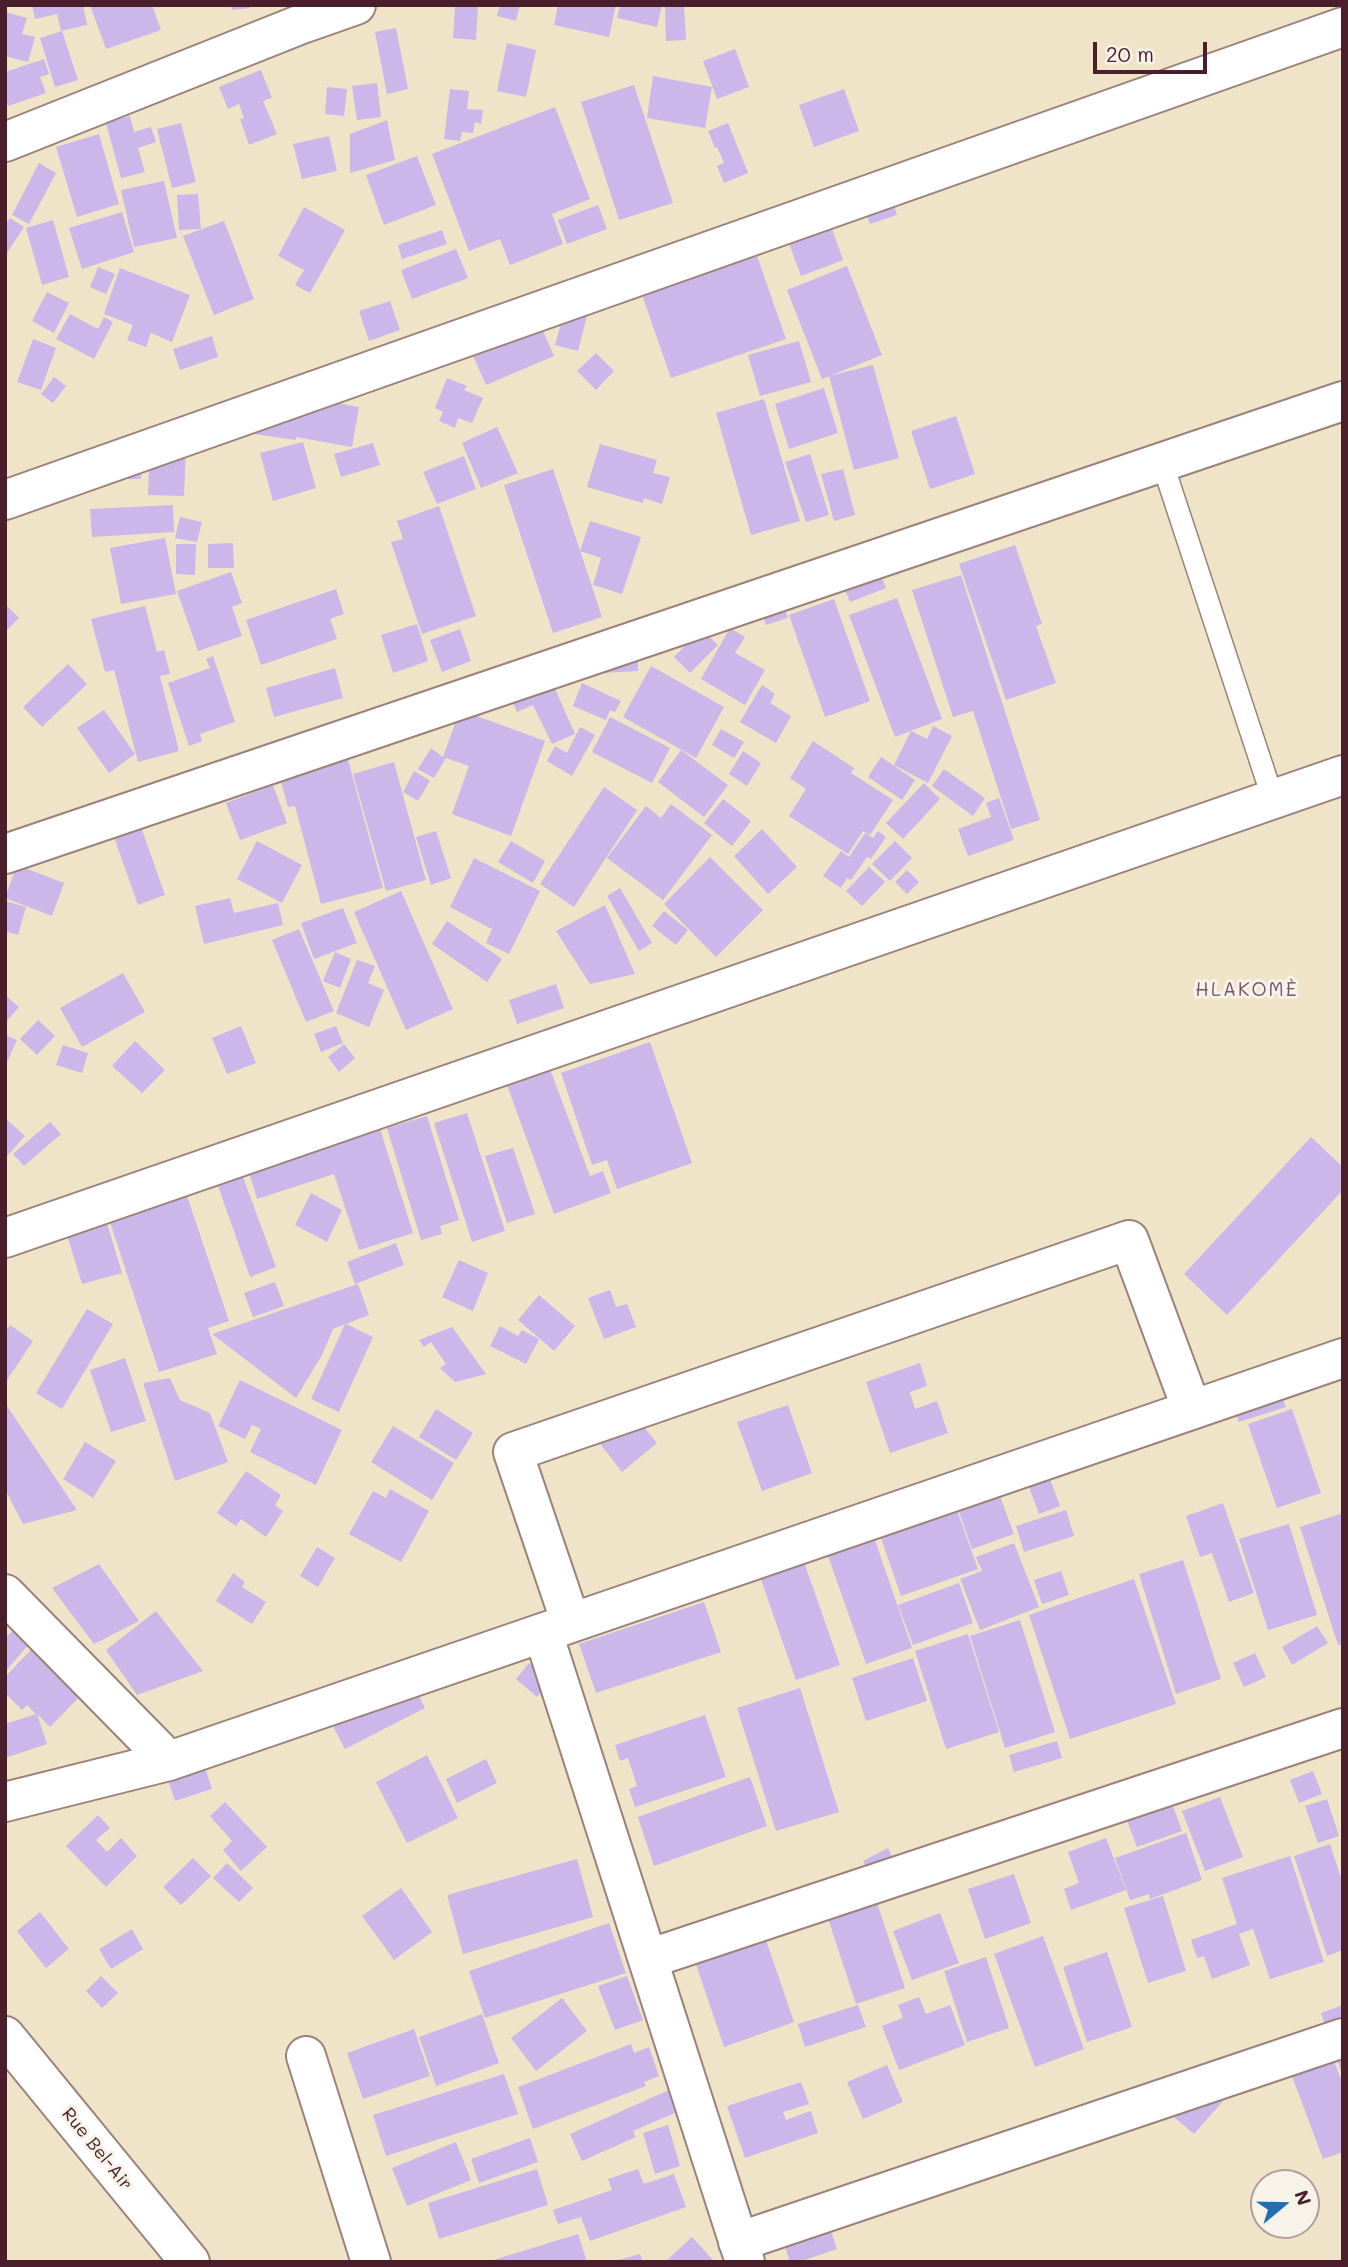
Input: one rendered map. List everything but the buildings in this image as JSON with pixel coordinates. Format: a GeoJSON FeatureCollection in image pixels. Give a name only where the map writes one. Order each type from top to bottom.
{"type":"FeatureCollection","features":[{"type":"Feature","properties":{"kind":"street"},"geometry":{"type":"LineString","coordinates":[[5,142],[298,15],[356,5]]}},
{"type":"Feature","properties":{"kind":"street"},"geometry":{"type":"LineString","coordinates":[[5,500],[1343,27]]}},
{"type":"Feature","properties":{"kind":"street"},"geometry":{"type":"LineString","coordinates":[[5,854],[1343,401]]}},
{"type":"Feature","properties":{"kind":"street"},"geometry":{"type":"LineString","coordinates":[[5,1238],[1343,775]]}},
{"type":"Feature","properties":{"kind":"street"},"geometry":{"type":"LineString","coordinates":[[1192,1410],[1129,1240],[513,1452],[557,1628],[648,1959],[742,2252],[1343,2038]]}},
{"type":"Feature","properties":{"kind":"street"},"geometry":{"type":"LineString","coordinates":[[5,1802],[169,1761],[1343,1358]]}},
{"type":"Feature","properties":{"kind":"street"},"geometry":{"type":"LineString","coordinates":[[5,1594],[169,1761]]}},
{"type":"Feature","properties":{"kind":"street"},"geometry":{"type":"LineString","coordinates":[[648,1959],[1343,1728]]}},
{"type":"Feature","properties":{"kind":"street","name":"Rue Bel-Air"},"geometry":{"type":"LineString","coordinates":[[5,2036],[190,2262]]}},
{"type":"Feature","properties":{"kind":"street"},"geometry":{"type":"LineString","coordinates":[[306,2056],[371,2262]]}},
{"type":"Feature","properties":{"kind":"lane"},"geometry":{"type":"LineString","coordinates":[[1162,462],[1273,799]]}},
{"type":"Feature","properties":{"kind":"district","name":"HLAKOMÈ"},"geometry":{"type":"Point","coordinates":[1247,990]}}]}
